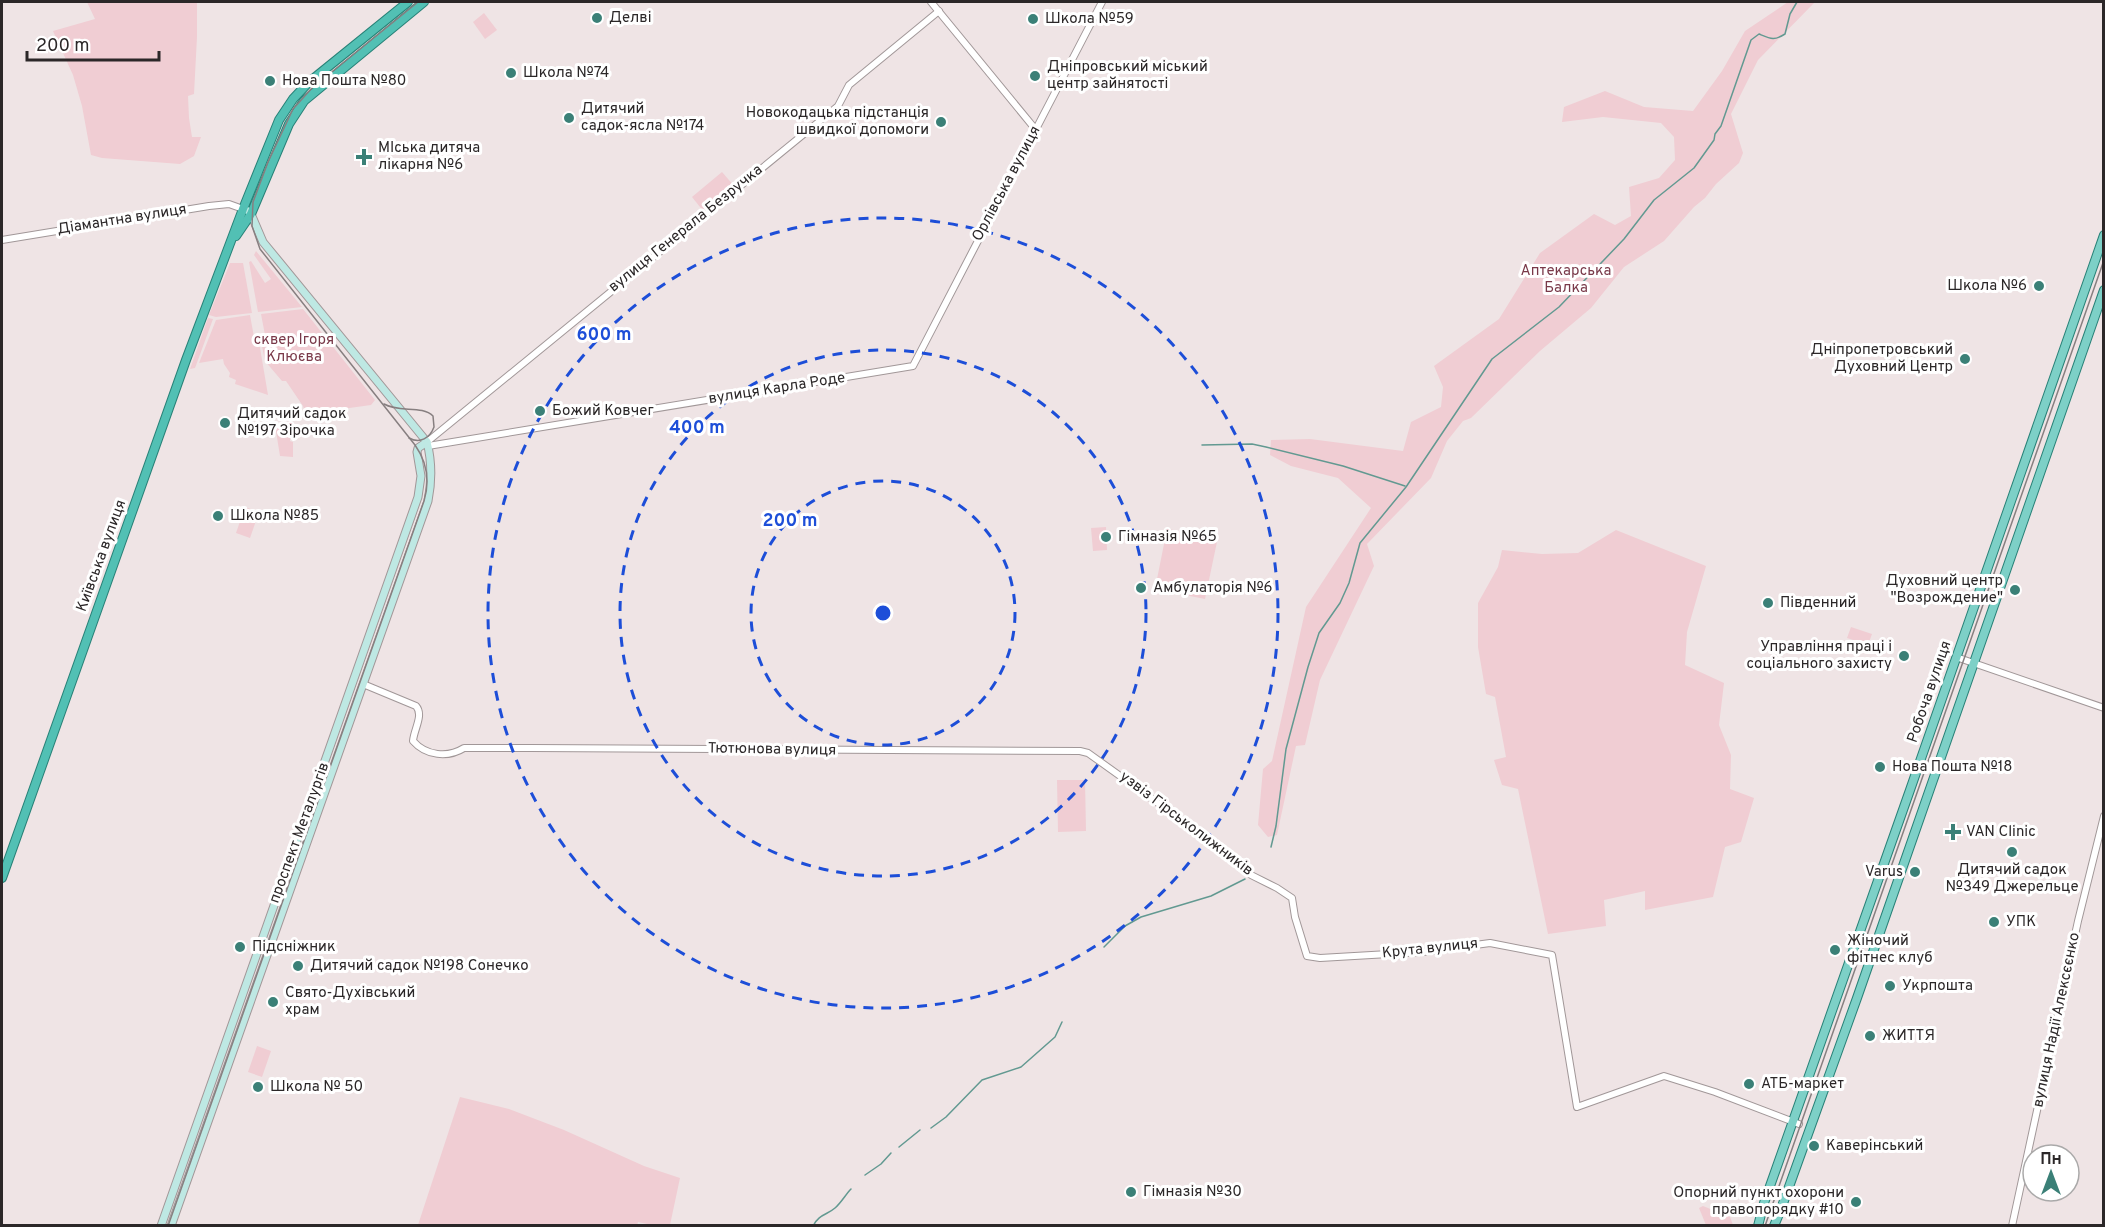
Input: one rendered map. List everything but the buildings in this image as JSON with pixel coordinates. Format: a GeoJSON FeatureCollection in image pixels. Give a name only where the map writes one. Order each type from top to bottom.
{"type":"FeatureCollection","features":[{"type":"Feature","properties":{"kind":"highway","name":"Київська вулиця"},"geometry":{"type":"LineString","coordinates":[[2,878],[184,366],[279,120],[293,99],[308,83],[408,2]]}},
{"type":"Feature","properties":{"kind":"highway","name":"Київська вулиця"},"geometry":{"type":"LineString","coordinates":[[230,244],[251,214],[289,124],[304,101],[424,2]]}},
{"type":"Feature","properties":{"kind":"main road"},"geometry":{"type":"LineString","coordinates":[[243,209],[251,214],[263,242],[427,444]]}},
{"type":"Feature","properties":{"kind":"main road","name":"Робоча вулиця"},"geometry":{"type":"LineString","coordinates":[[1758,1226],[1764,1203],[1796,1123],[2103,235]]}},
{"type":"Feature","properties":{"kind":"main road","name":"Робоча вулиця"},"geometry":{"type":"LineString","coordinates":[[1774,1226],[1857,998],[2103,290]]}},
{"type":"Feature","properties":{"kind":"main road","name":"проспект Металургів"},"geometry":{"type":"LineString","coordinates":[[161,1226],[418,497],[421,476],[417,452],[418,448],[427,444],[431,467],[428,501],[171,1226]]}},
{"type":"Feature","properties":{"kind":"street"},"geometry":{"type":"LineString","coordinates":[[931,2],[1036,130]]}},
{"type":"Feature","properties":{"kind":"street","name":"Орлівська вулиця"},"geometry":{"type":"LineString","coordinates":[[913,366],[1102,2]]}},
{"type":"Feature","properties":{"kind":"street","name":"вулиця Генерала Безручка"},"geometry":{"type":"LineString","coordinates":[[427,444],[838,106],[849,85],[939,11]]}},
{"type":"Feature","properties":{"kind":"street","name":"Діамантна вулиця"},"geometry":{"type":"LineString","coordinates":[[2,240],[209,206],[229,204],[243,209]]}},
{"type":"Feature","properties":{"kind":"street","name":"вулиця Карла Роде"},"geometry":{"type":"LineString","coordinates":[[427,444],[913,366]]}},
{"type":"Feature","properties":{"kind":"street"},"geometry":{"type":"LineString","coordinates":[[1956,657],[2103,708]]}},
{"type":"Feature","properties":{"kind":"street","name":"Тютюнова вулиця"},"geometry":{"type":"LineString","coordinates":[[363,684],[416,706],[420,710],[420,715],[412,741],[422,749],[446,755],[455,754],[464,748],[1080,751]]}},
{"type":"Feature","properties":{"kind":"street","name":"узвіз Гірськолижників"},"geometry":{"type":"LineString","coordinates":[[1080,751],[1088,753],[1145,793],[1251,875],[1272,884],[1292,898],[1295,917],[1307,956]]}},
{"type":"Feature","properties":{"kind":"street","name":"вулиця Надії Алексєєнко"},"geometry":{"type":"LineString","coordinates":[[2012,1226],[2080,910],[2103,816]]}},
{"type":"Feature","properties":{"kind":"street","name":"Крута вулиця"},"geometry":{"type":"LineString","coordinates":[[1307,956],[1320,958],[1423,952],[1490,943],[1552,956],[1577,1107],[1664,1076],[1796,1123]]}},
{"type":"Feature","properties":{"kind":"green space"},"geometry":{"type":"Polygon","coordinates":[[[87,2],[197,2],[194,94],[188,96],[192,137],[201,137],[194,156],[180,164],[102,158],[91,155],[82,106],[73,75],[53,31],[95,19],[87,2]]]}},
{"type":"Feature","properties":{"kind":"green space","name":"Аптекарська Балка"},"geometry":{"type":"Polygon","coordinates":[[[1788,2],[1815,2],[1758,60],[1731,114],[1743,153],[1739,163],[1716,184],[1664,241],[1624,267],[1591,308],[1540,351],[1471,418],[1463,421],[1447,441],[1431,478],[1367,544],[1374,566],[1320,680],[1305,745],[1296,746],[1277,835],[1268,837],[1258,825],[1263,769],[1272,761],[1306,607],[1371,508],[1338,478],[1291,466],[1270,455],[1271,440],[1310,439],[1403,451],[1411,422],[1441,407],[1443,387],[1434,366],[1499,319],[1540,253],[1594,214],[1615,225],[1631,216],[1629,187],[1659,178],[1675,160],[1674,137],[1661,123],[1603,117],[1562,122],[1564,107],[1605,91],[1644,107],[1693,111],[1722,71],[1745,31],[1788,2]]]}},
{"type":"Feature","properties":{"kind":"green space"},"geometry":{"type":"Polygon","coordinates":[[[484,13],[497,30],[485,39],[473,22],[484,13]]]}},
{"type":"Feature","properties":{"kind":"green space"},"geometry":{"type":"Polygon","coordinates":[[[722,172],[735,187],[704,212],[692,197],[722,172]]]}},
{"type":"Feature","properties":{"kind":"green space","name":"сквер Ігоря Клюєва"},"geometry":{"type":"Polygon","coordinates":[[[256,251],[302,307],[258,312],[249,262],[251,261],[265,283],[271,279],[254,255],[256,251]]]}},
{"type":"Feature","properties":{"kind":"green space","name":"сквер Ігоря Клюєва"},"geometry":{"type":"Polygon","coordinates":[[[230,263],[243,263],[252,313],[216,317],[209,315],[230,263]]]}},
{"type":"Feature","properties":{"kind":"green space","name":"сквер Ігоря Клюєва"},"geometry":{"type":"Polygon","coordinates":[[[303,309],[375,400],[371,405],[306,414],[286,381],[282,381],[265,361],[261,341],[265,335],[261,314],[303,309]]]}},
{"type":"Feature","properties":{"kind":"green space","name":"сквер Ігоря Клюєва"},"geometry":{"type":"Polygon","coordinates":[[[250,315],[254,337],[259,342],[268,395],[235,384],[236,380],[229,377],[230,373],[223,359],[199,363],[216,320],[250,315]]]}},
{"type":"Feature","properties":{"kind":"green space","name":"сквер Ігоря Клюєва"},"geometry":{"type":"Polygon","coordinates":[[[208,318],[213,319],[195,368],[190,369],[208,318]]]}},
{"type":"Feature","properties":{"kind":"green space"},"geometry":{"type":"Polygon","coordinates":[[[292,422],[294,426],[290,426],[290,441],[293,442],[293,457],[280,456],[275,425],[292,422]]]}},
{"type":"Feature","properties":{"kind":"green space"},"geometry":{"type":"Polygon","coordinates":[[[245,507],[259,512],[250,538],[236,533],[245,507]]]}},
{"type":"Feature","properties":{"kind":"green space"},"geometry":{"type":"Polygon","coordinates":[[[1106,527],[1107,550],[1093,551],[1091,528],[1106,527]]]}},
{"type":"Feature","properties":{"kind":"green space"},"geometry":{"type":"Polygon","coordinates":[[[1167,529],[1218,537],[1205,599],[1155,589],[1167,529]]]}},
{"type":"Feature","properties":{"kind":"green space"},"geometry":{"type":"Polygon","coordinates":[[[1616,530],[1706,566],[1687,632],[1685,665],[1724,683],[1719,725],[1731,755],[1730,789],[1754,798],[1741,842],[1725,847],[1713,897],[1645,910],[1645,891],[1604,900],[1606,926],[1548,934],[1518,789],[1502,785],[1494,760],[1506,757],[1495,697],[1486,694],[1478,647],[1478,603],[1498,567],[1502,550],[1542,554],[1578,553],[1616,530]]]}},
{"type":"Feature","properties":{"kind":"green space"},"geometry":{"type":"Polygon","coordinates":[[[1851,627],[1872,634],[1868,645],[1847,638],[1851,627]]]}},
{"type":"Feature","properties":{"kind":"green space"},"geometry":{"type":"Polygon","coordinates":[[[1057,780],[1085,780],[1086,831],[1058,832],[1057,780]]]}},
{"type":"Feature","properties":{"kind":"green space"},"geometry":{"type":"Polygon","coordinates":[[[257,1046],[271,1051],[262,1077],[248,1072],[257,1046]]]}},
{"type":"Feature","properties":{"kind":"green space"},"geometry":{"type":"Polygon","coordinates":[[[460,1097],[509,1109],[564,1130],[644,1166],[680,1178],[670,1225],[638,1222],[637,1226],[418,1225],[460,1097]]]}},
{"type":"Feature","properties":{"kind":"green space"},"geometry":{"type":"Polygon","coordinates":[[[1703,1206],[1730,1217],[1733,1225],[1706,1225],[1699,1208],[1703,1206]]]}},
{"type":"Feature","properties":{"kind":"waterway"},"geometry":{"type":"LineString","coordinates":[[1271,847],[1286,749],[1308,667],[1319,633],[1340,603],[1349,583],[1360,543],[1406,487],[1492,359],[1559,307],[1624,239],[1654,200],[1694,168],[1721,126],[1751,40],[1759,34],[1772,38],[1785,34],[1790,14],[1797,2]]}},
{"type":"Feature","properties":{"kind":"waterway"},"geometry":{"type":"LineString","coordinates":[[1202,445],[1252,444],[1343,466],[1405,486]]}},
{"type":"Feature","properties":{"kind":"waterway"},"geometry":{"type":"LineString","coordinates":[[1104,947],[1125,926],[1141,917],[1211,896],[1245,879]]}},
{"type":"Feature","properties":{"kind":"waterway"},"geometry":{"type":"LineString","coordinates":[[931,1128],[946,1117],[982,1080],[1021,1067],[1055,1037],[1062,1022]]}},
{"type":"Feature","properties":{"kind":"waterway"},"geometry":{"type":"LineString","coordinates":[[899,1147],[920,1130]]}},
{"type":"Feature","properties":{"kind":"waterway"},"geometry":{"type":"LineString","coordinates":[[865,1175],[881,1164],[891,1153]]}},
{"type":"Feature","properties":{"kind":"waterway"},"geometry":{"type":"LineString","coordinates":[[813,1226],[820,1217],[837,1206],[851,1189]]}},
{"type":"Feature","properties":{"kind":"tram line"},"geometry":{"type":"LineString","coordinates":[[168,1226],[424,501],[427,486],[425,465],[415,445],[260,249],[252,226],[253,202],[268,162],[293,109],[312,88],[418,2]]}},
{"type":"Feature","properties":{"kind":"tram line"},"geometry":{"type":"LineString","coordinates":[[1765,1226],[2104,260]]}},
{"type":"Feature","properties":{"kind":"tram line"},"geometry":{"type":"LineString","coordinates":[[384,404],[390,407],[423,411],[433,416],[434,427],[427,437],[421,440],[409,438]]}},
{"type":"Feature","properties":{"kind":"place","name":"Делві"},"geometry":{"type":"Point","coordinates":[597,18]}},
{"type":"Feature","properties":{"kind":"place","name":"Школа №59"},"geometry":{"type":"Point","coordinates":[1033,19]}},
{"type":"Feature","properties":{"kind":"place","name":"Школа №74"},"geometry":{"type":"Point","coordinates":[511,73]}},
{"type":"Feature","properties":{"kind":"place","name":"Дніпровський міський центр зайнятості"},"geometry":{"type":"Point","coordinates":[1035,76]}},
{"type":"Feature","properties":{"kind":"place","name":"Нова Пошта №80"},"geometry":{"type":"Point","coordinates":[270,81]}},
{"type":"Feature","properties":{"kind":"place","name":"Дитячий садок-ясла №174"},"geometry":{"type":"Point","coordinates":[569,118]}},
{"type":"Feature","properties":{"kind":"place","name":"Новокодацька підстанція швидкої допомоги"},"geometry":{"type":"Point","coordinates":[941,122]}},
{"type":"Feature","properties":{"kind":"place","name":"МІська дитяча лікарня №6"},"geometry":{"type":"Point","coordinates":[364,157]}},
{"type":"Feature","properties":{"kind":"place","name":"Школа №6"},"geometry":{"type":"Point","coordinates":[2039,286]}},
{"type":"Feature","properties":{"kind":"place","name":"Дніпропетровський Духовний Центр"},"geometry":{"type":"Point","coordinates":[1965,359]}},
{"type":"Feature","properties":{"kind":"place","name":"Божий Ковчег"},"geometry":{"type":"Point","coordinates":[540,411]}},
{"type":"Feature","properties":{"kind":"place","name":"Дитячий садок №197 Зірочка"},"geometry":{"type":"Point","coordinates":[225,423]}},
{"type":"Feature","properties":{"kind":"place","name":"Школа №85"},"geometry":{"type":"Point","coordinates":[218,516]}},
{"type":"Feature","properties":{"kind":"place","name":"Гімназія №65"},"geometry":{"type":"Point","coordinates":[1106,537]}},
{"type":"Feature","properties":{"kind":"place","name":"Амбулаторія №6"},"geometry":{"type":"Point","coordinates":[1141,588]}},
{"type":"Feature","properties":{"kind":"place","name":"Духовний центр \"Возрождение\""},"geometry":{"type":"Point","coordinates":[2015,590]}},
{"type":"Feature","properties":{"kind":"place","name":"Південний"},"geometry":{"type":"Point","coordinates":[1768,603]}},
{"type":"Feature","properties":{"kind":"place","name":"Управління праці і соціального захисту"},"geometry":{"type":"Point","coordinates":[1904,656]}},
{"type":"Feature","properties":{"kind":"place","name":"Нова Пошта №18"},"geometry":{"type":"Point","coordinates":[1880,767]}},
{"type":"Feature","properties":{"kind":"place","name":"VAN Clinic"},"geometry":{"type":"Point","coordinates":[1953,832]}},
{"type":"Feature","properties":{"kind":"place","name":"Дитячий садок №349 Джерельце"},"geometry":{"type":"Point","coordinates":[2012,852]}},
{"type":"Feature","properties":{"kind":"place","name":"Varus"},"geometry":{"type":"Point","coordinates":[1915,872]}},
{"type":"Feature","properties":{"kind":"place","name":"УПК"},"geometry":{"type":"Point","coordinates":[1994,922]}},
{"type":"Feature","properties":{"kind":"place","name":"Підсніжник"},"geometry":{"type":"Point","coordinates":[240,947]}},
{"type":"Feature","properties":{"kind":"place","name":"Жіночий фітнес клуб"},"geometry":{"type":"Point","coordinates":[1835,950]}},
{"type":"Feature","properties":{"kind":"place","name":"Дитячий садок №198 Сонечко"},"geometry":{"type":"Point","coordinates":[298,966]}},
{"type":"Feature","properties":{"kind":"place","name":"Укрпошта"},"geometry":{"type":"Point","coordinates":[1890,986]}},
{"type":"Feature","properties":{"kind":"place","name":"Свято-Духівський храм"},"geometry":{"type":"Point","coordinates":[273,1002]}},
{"type":"Feature","properties":{"kind":"place","name":"ЖИТТЯ"},"geometry":{"type":"Point","coordinates":[1870,1036]}},
{"type":"Feature","properties":{"kind":"place","name":"АТБ-маркет"},"geometry":{"type":"Point","coordinates":[1749,1084]}},
{"type":"Feature","properties":{"kind":"place","name":"Школа № 50"},"geometry":{"type":"Point","coordinates":[258,1087]}},
{"type":"Feature","properties":{"kind":"place","name":"Каверінський"},"geometry":{"type":"Point","coordinates":[1814,1146]}},
{"type":"Feature","properties":{"kind":"place","name":"Гімназія №30"},"geometry":{"type":"Point","coordinates":[1131,1192]}},
{"type":"Feature","properties":{"kind":"place","name":"Опорний пункт охорони правопорядку #10"},"geometry":{"type":"Point","coordinates":[1856,1202]}}]}
